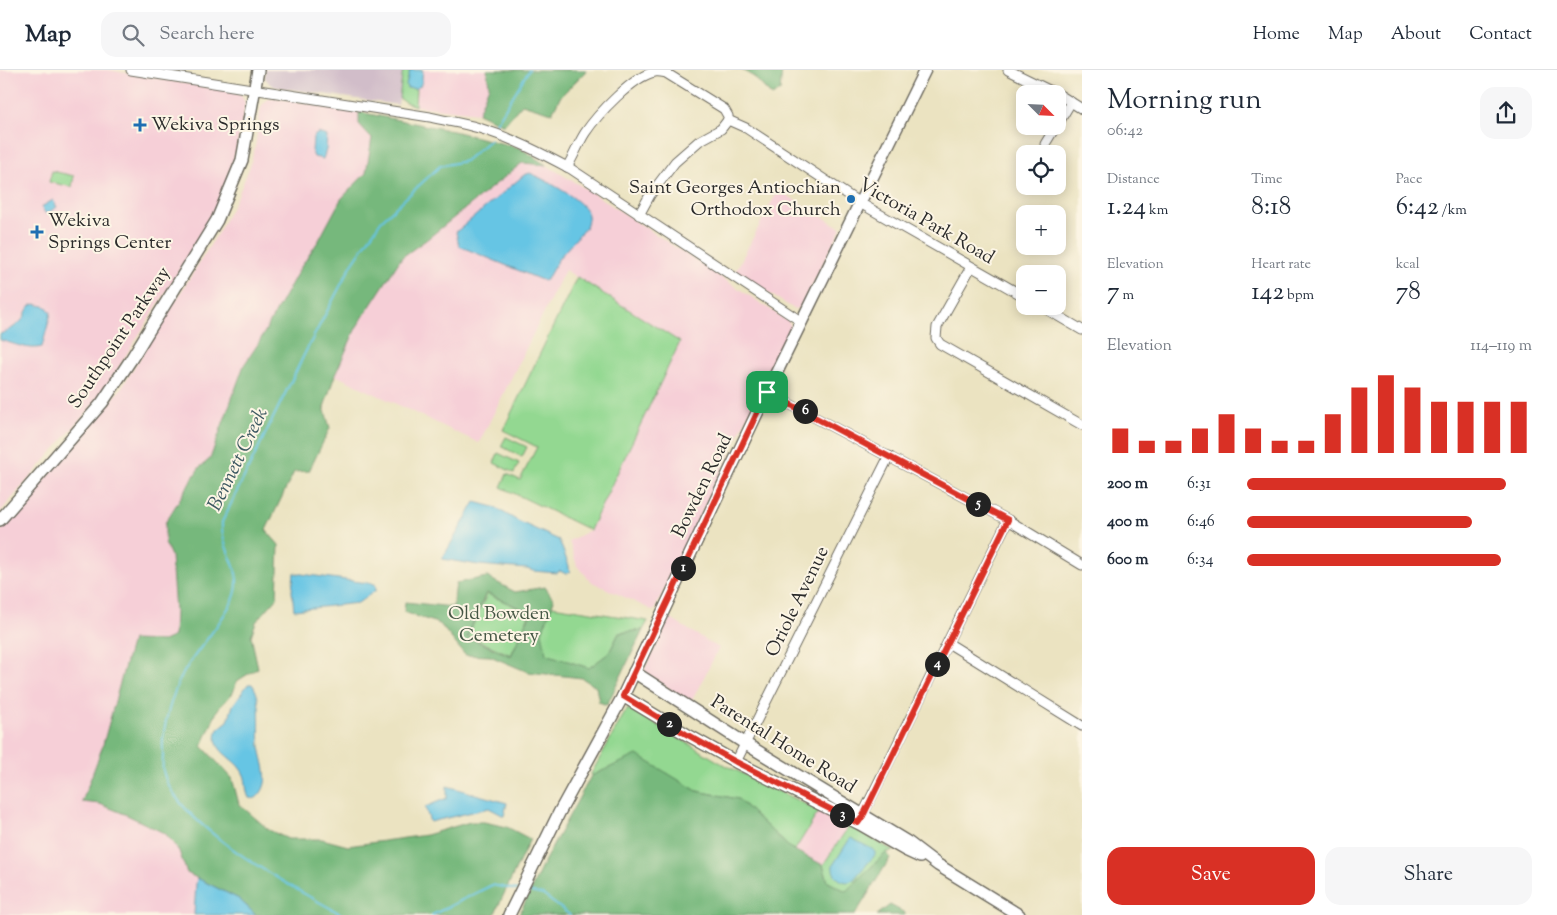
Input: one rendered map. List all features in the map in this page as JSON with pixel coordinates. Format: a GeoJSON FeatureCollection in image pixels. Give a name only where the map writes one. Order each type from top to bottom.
{"type":"FeatureCollection","features":[{"type":"Feature","properties":{"kind":"main road","name":"Southpoint Parkway"},"geometry":{"type":"LineString","coordinates":[[0,520],[102,403],[220,215],[242,160],[258,70]]}},
{"type":"Feature","properties":{"kind":"main road","name":"Bowden Road"},"geometry":{"type":"LineString","coordinates":[[509,915],[542,846],[623,696],[767,392],[925,70]]}},
{"type":"Feature","properties":{"kind":"main road","name":"Parental Home Road"},"geometry":{"type":"LineString","coordinates":[[634,672],[746,744],[836,806]]}},
{"type":"Feature","properties":{"kind":"main road","name":"Parental Home Road"},"geometry":{"type":"LineString","coordinates":[[623,696],[736,762],[836,806],[909,843],[938,865],[1019,915]]}},
{"type":"Feature","properties":{"kind":"street"},"geometry":{"type":"LineString","coordinates":[[131,70],[389,110],[478,127],[547,155],[567,167],[802,322]]}},
{"type":"Feature","properties":{"kind":"street"},"geometry":{"type":"LineString","coordinates":[[1008,70],[1039,85]]}},
{"type":"Feature","properties":{"kind":"street","name":"Victoria Park Road"},"geometry":{"type":"LineString","coordinates":[[567,167],[587,130],[618,94],[649,73],[659,71],[666,73],[724,108],[728,120],[746,128],[860,203],[1016,293]]}},
{"type":"Feature","properties":{"kind":"street"},"geometry":{"type":"LineString","coordinates":[[1066,99],[1082,109]]}},
{"type":"Feature","properties":{"kind":"street"},"geometry":{"type":"LineString","coordinates":[[1066,110],[1071,102]]}},
{"type":"Feature","properties":{"kind":"street"},"geometry":{"type":"LineString","coordinates":[[639,215],[650,195],[675,162],[699,141],[721,129],[728,120]]}},
{"type":"Feature","properties":{"kind":"street"},"geometry":{"type":"LineString","coordinates":[[1045,144],[1051,135]]}},
{"type":"Feature","properties":{"kind":"street"},"geometry":{"type":"LineString","coordinates":[[971,267],[937,326],[936,338],[940,344],[1082,425]]}},
{"type":"Feature","properties":{"kind":"street"},"geometry":{"type":"LineString","coordinates":[[1056,315],[1082,330]]}},
{"type":"Feature","properties":{"kind":"street"},"geometry":{"type":"LineString","coordinates":[[767,392],[1008,520],[1082,564]]}},
{"type":"Feature","properties":{"kind":"street","name":"Oriole Avenue"},"geometry":{"type":"LineString","coordinates":[[736,762],[889,456]]}},
{"type":"Feature","properties":{"kind":"street"},"geometry":{"type":"LineString","coordinates":[[860,819],[1008,520]]}},
{"type":"Feature","properties":{"kind":"street"},"geometry":{"type":"LineString","coordinates":[[948,643],[1082,726]]}},
{"type":"Feature","properties":{"kind":"shaded area"},"geometry":{"type":"Polygon","coordinates":[[[0,70],[109,70],[235,92],[240,94],[245,102],[229,184],[213,217],[105,389],[0,512],[0,340],[37,349],[28,307],[21,321],[0,334],[0,70]]]}},
{"type":"Feature","properties":{"kind":"shaded area"},"geometry":{"type":"Polygon","coordinates":[[[265,70],[403,70],[398,105],[276,87],[265,78],[265,70]]]}},
{"type":"Feature","properties":{"kind":"shaded area"},"geometry":{"type":"Polygon","coordinates":[[[423,70],[487,70],[489,86],[478,113],[415,106],[416,89],[421,83],[423,70]]]}},
{"type":"Feature","properties":{"kind":"shaded area"},"geometry":{"type":"Polygon","coordinates":[[[274,98],[359,112],[359,124],[372,138],[366,173],[341,199],[319,240],[299,270],[258,344],[244,365],[210,459],[199,468],[165,543],[171,556],[175,611],[174,637],[163,641],[102,748],[83,802],[100,804],[166,834],[179,851],[187,873],[197,878],[194,915],[0,915],[0,532],[120,390],[219,231],[239,193],[250,166],[261,107],[268,99],[274,98]]]}},
{"type":"Feature","properties":{"kind":"shaded area"},"geometry":{"type":"Polygon","coordinates":[[[522,163],[546,165],[591,192],[788,321],[791,326],[654,611],[592,582],[577,566],[569,541],[590,530],[680,342],[565,270],[479,443],[335,375],[356,328],[402,257],[522,163]]]}},
{"type":"Feature","properties":{"kind":"shaded area"},"geometry":{"type":"Polygon","coordinates":[[[778,190],[841,228],[802,306],[794,309],[735,272],[778,190]]]}},
{"type":"Feature","properties":{"kind":"shaded area"},"geometry":{"type":"Polygon","coordinates":[[[669,618],[719,648],[690,704],[645,672],[645,668],[669,618]]]}},
{"type":"Feature","properties":{"kind":"shaded area"},"geometry":{"type":"Polygon","coordinates":[[[819,811],[849,826],[823,865],[795,850],[819,811]]]}},
{"type":"Feature","properties":{"kind":"green space"},"geometry":{"type":"Polygon","coordinates":[[[403,70],[410,70],[408,88],[416,89],[415,106],[399,98],[403,70]]]}},
{"type":"Feature","properties":{"kind":"green space"},"geometry":{"type":"Polygon","coordinates":[[[487,70],[587,70],[561,96],[552,113],[522,104],[504,125],[478,113],[489,86],[487,70]]]}},
{"type":"Feature","properties":{"kind":"green space"},"geometry":{"type":"Polygon","coordinates":[[[742,70],[782,70],[780,91],[772,96],[754,77],[742,70]]]}},
{"type":"Feature","properties":{"kind":"green space"},"geometry":{"type":"Polygon","coordinates":[[[359,112],[453,131],[520,148],[546,165],[522,163],[402,257],[356,328],[335,375],[324,407],[330,428],[309,471],[294,472],[266,530],[279,545],[277,598],[256,622],[251,636],[258,668],[237,681],[233,693],[218,709],[202,746],[232,778],[239,804],[269,830],[288,839],[322,839],[348,846],[426,835],[470,822],[484,822],[507,827],[530,839],[494,915],[256,915],[239,899],[187,873],[179,851],[166,834],[100,804],[82,802],[102,748],[132,640],[163,641],[174,636],[175,611],[171,556],[165,543],[165,523],[199,468],[210,459],[244,365],[258,344],[299,270],[319,240],[341,199],[366,173],[372,138],[359,124],[359,112]]]}},
{"type":"Feature","properties":{"kind":"green space"},"geometry":{"type":"Polygon","coordinates":[[[52,171],[74,176],[72,187],[49,182],[52,171]]]}},
{"type":"Feature","properties":{"kind":"green space"},"geometry":{"type":"Polygon","coordinates":[[[577,277],[680,342],[590,530],[501,487],[507,474],[520,480],[537,447],[503,430],[577,277]]]}},
{"type":"Feature","properties":{"kind":"green space"},"geometry":{"type":"Polygon","coordinates":[[[506,437],[527,447],[522,457],[501,446],[506,437]]]}},
{"type":"Feature","properties":{"kind":"green space"},"geometry":{"type":"Polygon","coordinates":[[[498,453],[519,463],[514,473],[494,463],[498,453]]]}},
{"type":"Feature","properties":{"kind":"green space"},"geometry":{"type":"Polygon","coordinates":[[[487,577],[515,592],[545,587],[554,600],[542,632],[546,654],[589,668],[609,653],[619,633],[643,630],[607,705],[599,702],[596,687],[582,678],[528,672],[490,656],[465,655],[440,624],[404,612],[405,602],[453,607],[456,583],[487,577]],[[486,593],[467,637],[511,656],[531,613],[486,593]]]}},
{"type":"Feature","properties":{"kind":"green space","name":"Old Bowden Cemetery"},"geometry":{"type":"Polygon","coordinates":[[[487,594],[530,613],[511,655],[468,636],[487,594]]]}},
{"type":"Feature","properties":{"kind":"green space"},"geometry":{"type":"Polygon","coordinates":[[[552,606],[648,621],[643,630],[619,633],[609,653],[589,668],[545,654],[542,632],[552,606]]]}},
{"type":"Feature","properties":{"kind":"green space"},"geometry":{"type":"Polygon","coordinates":[[[631,709],[719,762],[819,811],[795,850],[790,848],[738,799],[697,791],[637,756],[591,776],[623,716],[627,710],[631,709]]]}},
{"type":"Feature","properties":{"kind":"green space"},"geometry":{"type":"Polygon","coordinates":[[[637,755],[697,791],[738,799],[790,848],[823,865],[828,882],[846,891],[887,852],[890,858],[855,915],[519,915],[545,860],[591,776],[637,755]]]}},
{"type":"Feature","properties":{"kind":"green space"},"geometry":{"type":"Polygon","coordinates":[[[849,826],[894,851],[887,852],[846,891],[828,882],[823,865],[849,826]]]}},
{"type":"Feature","properties":{"kind":"green space"},"geometry":{"type":"Polygon","coordinates":[[[890,905],[905,913],[905,915],[877,915],[890,905]]]}},
{"type":"Feature","properties":{"kind":"water"},"geometry":{"type":"Polygon","coordinates":[[[410,70],[423,70],[422,82],[419,87],[407,88],[410,70]]]}},
{"type":"Feature","properties":{"kind":"water"},"geometry":{"type":"Polygon","coordinates":[[[318,133],[327,136],[323,159],[314,157],[312,152],[313,137],[318,133]]]}},
{"type":"Feature","properties":{"kind":"water"},"geometry":{"type":"Polygon","coordinates":[[[530,173],[572,197],[580,203],[588,216],[586,227],[559,258],[544,281],[459,246],[456,232],[524,175],[530,173]]]}},
{"type":"Feature","properties":{"kind":"water"},"geometry":{"type":"Polygon","coordinates":[[[53,200],[57,207],[46,214],[41,207],[53,200]]]}},
{"type":"Feature","properties":{"kind":"water"},"geometry":{"type":"Polygon","coordinates":[[[35,304],[47,307],[51,313],[42,347],[27,347],[0,340],[0,334],[18,324],[24,318],[28,308],[35,304]]]}},
{"type":"Feature","properties":{"kind":"water"},"geometry":{"type":"Polygon","coordinates":[[[475,502],[494,507],[518,521],[559,540],[571,571],[566,574],[560,571],[557,573],[533,571],[442,559],[475,502]]]}},
{"type":"Feature","properties":{"kind":"water"},"geometry":{"type":"Polygon","coordinates":[[[294,573],[375,584],[376,590],[358,603],[294,610],[292,591],[294,573]]]}},
{"type":"Feature","properties":{"kind":"water"},"geometry":{"type":"Polygon","coordinates":[[[248,684],[252,684],[258,697],[260,746],[266,778],[263,790],[254,799],[249,798],[244,775],[235,763],[220,749],[216,737],[218,729],[228,721],[233,705],[248,684]]]}},
{"type":"Feature","properties":{"kind":"water"},"geometry":{"type":"Polygon","coordinates":[[[447,786],[507,803],[504,816],[489,808],[430,822],[425,807],[447,798],[447,786]]]}},
{"type":"Feature","properties":{"kind":"water"},"geometry":{"type":"Polygon","coordinates":[[[851,838],[872,849],[875,855],[853,880],[846,882],[836,876],[833,865],[851,838]]]}},
{"type":"Feature","properties":{"kind":"water"},"geometry":{"type":"Polygon","coordinates":[[[197,878],[239,899],[256,915],[194,915],[197,878]]]}},
{"type":"Feature","properties":{"kind":"waterway","name":"Bennett Creek"},"geometry":{"type":"LineString","coordinates":[[495,125],[529,70]]}},
{"type":"Feature","properties":{"kind":"waterway","name":"Bennett Creek"},"geometry":{"type":"LineString","coordinates":[[343,915],[268,873],[212,833],[189,812],[172,791],[163,770],[163,735],[170,706],[179,681],[189,663],[226,612],[235,595],[236,576],[224,542],[222,522],[306,351],[352,264],[381,221],[440,166],[465,161],[491,139]]}},
{"type":"Feature","properties":{"kind":"waterway"},"geometry":{"type":"LineString","coordinates":[[432,915],[492,885],[517,890]]}},
{"type":"Feature","properties":{"kind":"waterway"},"geometry":{"type":"LineString","coordinates":[[526,891],[543,895],[570,915]]}},
{"type":"Feature","properties":{"kind":"place","name":"Wekiva Springs"},"geometry":{"type":"Point","coordinates":[140,125]}},
{"type":"Feature","properties":{"kind":"place","name":"Saint Georges Antiochian Orthodox Church"},"geometry":{"type":"Point","coordinates":[851,199]}},
{"type":"Feature","properties":{"kind":"place","name":"Wekiva Springs Center"},"geometry":{"type":"Point","coordinates":[37,232]}},
{"type":"Feature","properties":{"kind":"route"},"geometry":{"type":"LineString","coordinates":[[767,392],[1008,520],[858,823],[736,762],[623,696],[767,392]]}}]}
